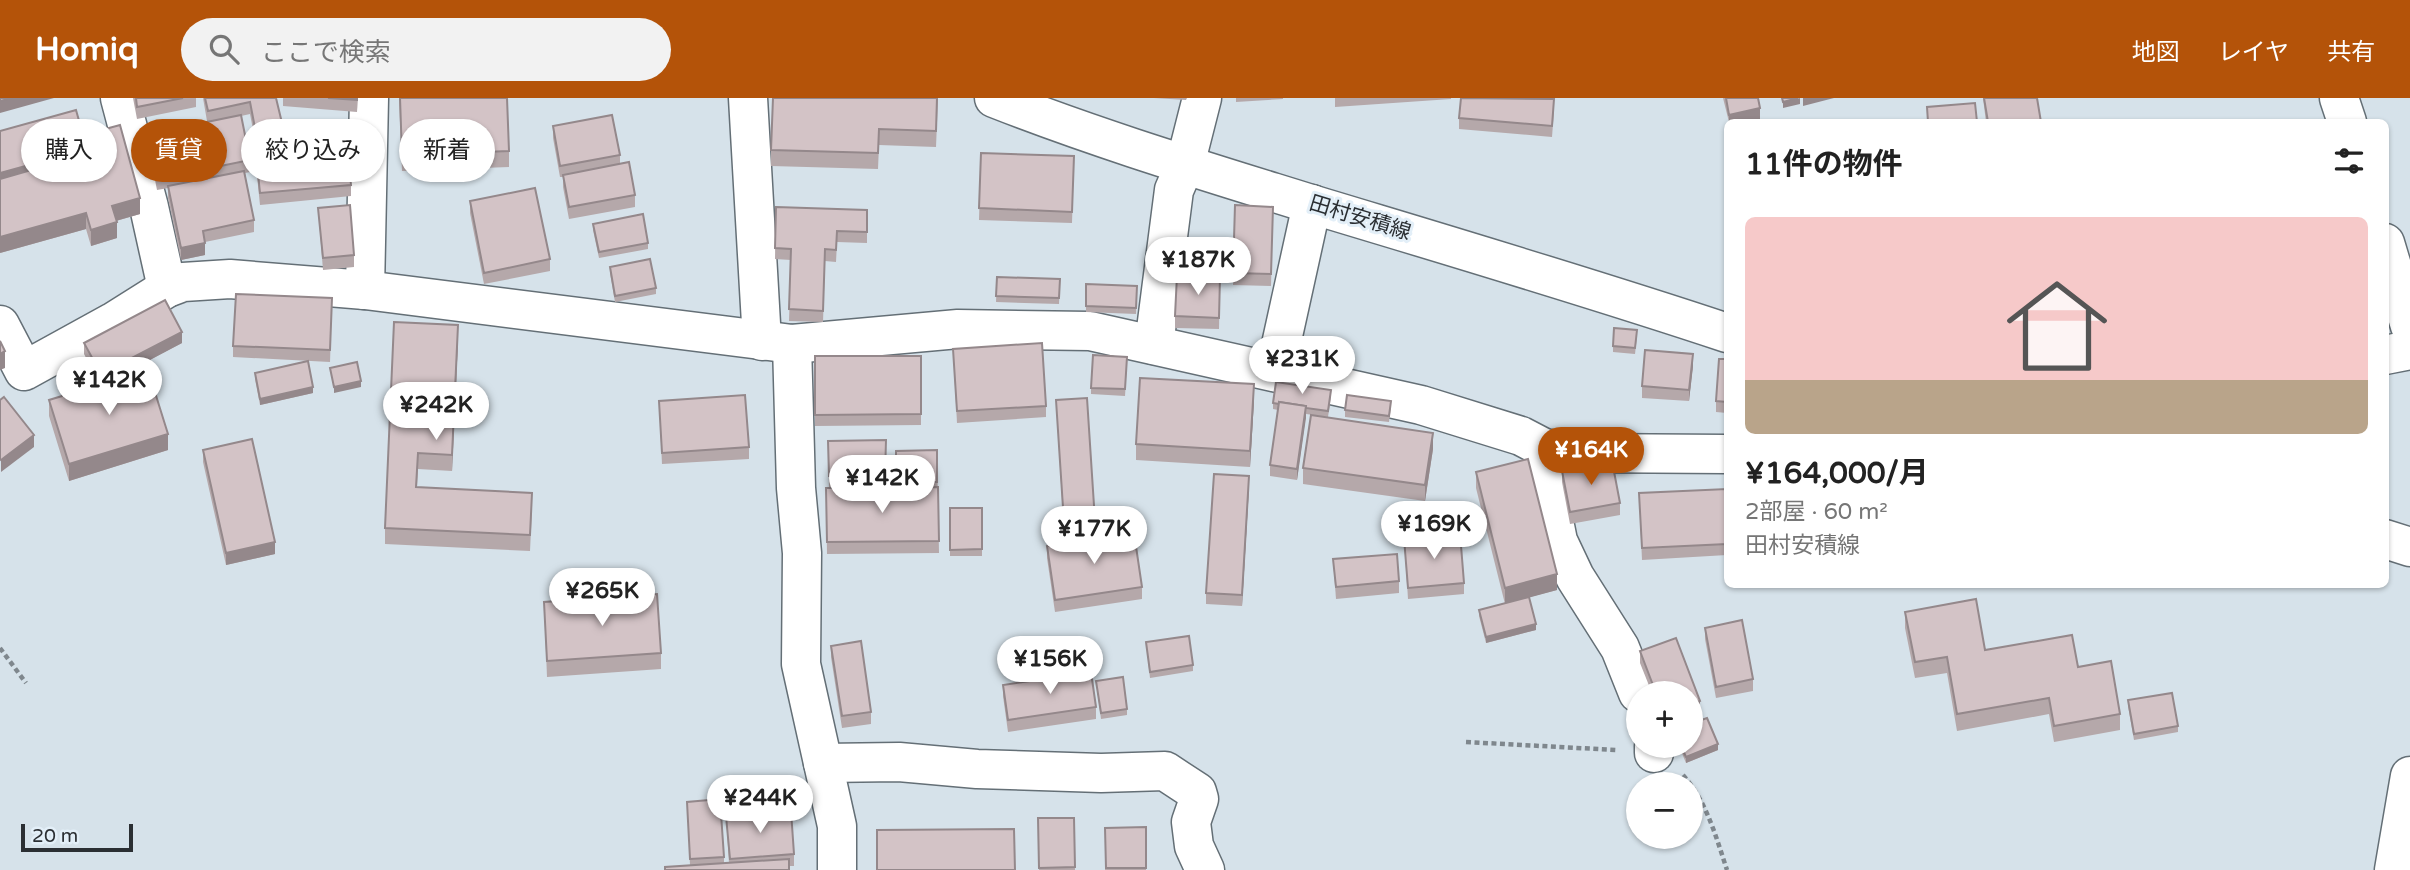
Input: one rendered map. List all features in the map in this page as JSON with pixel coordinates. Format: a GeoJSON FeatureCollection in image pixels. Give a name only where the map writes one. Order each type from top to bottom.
{"type":"FeatureCollection","features":[{"type":"Feature","properties":{"kind":"street"},"geometry":{"type":"LineString","coordinates":[[120,98],[167,288]]}},
{"type":"Feature","properties":{"kind":"street"},"geometry":{"type":"LineString","coordinates":[[365,290],[369,98]]}},
{"type":"Feature","properties":{"kind":"street"},"geometry":{"type":"LineString","coordinates":[[748,98],[796,488],[802,553],[801,664],[837,826],[837,870]]}},
{"type":"Feature","properties":{"kind":"street","name":"田村安積線"},"geometry":{"type":"LineString","coordinates":[[994,98],[1058,123],[1185,165],[1628,299],[1724,331]]}},
{"type":"Feature","properties":{"kind":"street"},"geometry":{"type":"LineString","coordinates":[[1154,345],[1174,190],[1185,165],[1202,98]]}},
{"type":"Feature","properties":{"kind":"street"},"geometry":{"type":"LineString","coordinates":[[2339,98],[2346,119]]}},
{"type":"Feature","properties":{"kind":"street"},"geometry":{"type":"LineString","coordinates":[[1275,372],[1311,204]]}},
{"type":"Feature","properties":{"kind":"street"},"geometry":{"type":"LineString","coordinates":[[2389,256],[2410,326]]}},
{"type":"Feature","properties":{"kind":"street"},"geometry":{"type":"LineString","coordinates":[[0,325],[12,379],[167,288],[183,282],[230,279],[365,290],[777,343],[958,329],[1090,331],[1421,405],[1521,436],[1544,448],[1577,453],[1724,454]]}},
{"type":"Feature","properties":{"kind":"street"},"geometry":{"type":"LineString","coordinates":[[2389,354],[2410,351]]}},
{"type":"Feature","properties":{"kind":"street"},"geometry":{"type":"LineString","coordinates":[[1544,448],[1544,471],[1558,541],[1575,577],[1620,648],[1633,681]]}},
{"type":"Feature","properties":{"kind":"street"},"geometry":{"type":"LineString","coordinates":[[2389,540],[2410,547]]}},
{"type":"Feature","properties":{"kind":"street"},"geometry":{"type":"LineString","coordinates":[[823,763],[899,762],[978,769],[1101,773],[1165,771],[1197,792],[1199,799],[1191,822],[1192,834],[1198,859],[1205,870]]}},
{"type":"Feature","properties":{"kind":"street"},"geometry":{"type":"LineString","coordinates":[[2394,870],[2410,776]]}},
{"type":"Feature","properties":{"kind":"path"},"geometry":{"type":"LineString","coordinates":[[0,648],[26,683]]}},
{"type":"Feature","properties":{"kind":"building"},"geometry":{"type":"Polygon","coordinates":[[[136,98],[183,98],[137,107],[136,98]]]}},
{"type":"Feature","properties":{"kind":"building"},"geometry":{"type":"Polygon","coordinates":[[[205,98],[276,98],[281,119],[253,119],[250,102],[208,111],[205,98]]]}},
{"type":"Feature","properties":{"kind":"building"},"geometry":{"type":"Polygon","coordinates":[[[400,98],[507,98],[509,151],[495,152],[495,119],[401,119],[400,98]]]}},
{"type":"Feature","properties":{"kind":"building"},"geometry":{"type":"Polygon","coordinates":[[[773,98],[937,98],[936,131],[879,129],[878,153],[771,150],[773,98]]]}},
{"type":"Feature","properties":{"kind":"building"},"geometry":{"type":"Polygon","coordinates":[[[1461,98],[1554,99],[1552,126],[1459,118],[1461,98]]]}},
{"type":"Feature","properties":{"kind":"building"},"geometry":{"type":"Polygon","coordinates":[[[1726,98],[1758,98],[1760,108],[1729,115],[1726,98]]]}},
{"type":"Feature","properties":{"kind":"building"},"geometry":{"type":"Polygon","coordinates":[[[1782,98],[1798,98],[1783,102],[1782,98]]]}},
{"type":"Feature","properties":{"kind":"building"},"geometry":{"type":"Polygon","coordinates":[[[1984,98],[2037,98],[2040,119],[1988,119],[1984,98]]]}},
{"type":"Feature","properties":{"kind":"building"},"geometry":{"type":"Polygon","coordinates":[[[1975,103],[1977,119],[1928,119],[1927,107],[1975,103]]]}},
{"type":"Feature","properties":{"kind":"building"},"geometry":{"type":"Polygon","coordinates":[[[76,110],[79,119],[43,119],[76,110]]]}},
{"type":"Feature","properties":{"kind":"building"},"geometry":{"type":"Polygon","coordinates":[[[241,115],[241,162],[227,165],[227,119],[221,119],[241,115]]]}},
{"type":"Feature","properties":{"kind":"building"},"geometry":{"type":"Polygon","coordinates":[[[612,115],[620,155],[560,166],[553,126],[612,115]]]}},
{"type":"Feature","properties":{"kind":"building"},"geometry":{"type":"Polygon","coordinates":[[[21,125],[21,167],[0,173],[0,131],[21,125]]]}},
{"type":"Feature","properties":{"kind":"building"},"geometry":{"type":"Polygon","coordinates":[[[120,125],[131,165],[131,182],[136,182],[140,198],[112,206],[117,222],[91,230],[86,213],[0,237],[0,179],[21,173],[21,182],[117,182],[117,126],[120,125]]]}},
{"type":"Feature","properties":{"kind":"building"},"geometry":{"type":"Polygon","coordinates":[[[981,153],[1074,156],[1072,212],[979,208],[981,153]]]}},
{"type":"Feature","properties":{"kind":"building"},"geometry":{"type":"Polygon","coordinates":[[[629,162],[635,195],[569,207],[563,175],[629,162]]]}},
{"type":"Feature","properties":{"kind":"building"},"geometry":{"type":"Polygon","coordinates":[[[241,172],[241,182],[246,182],[254,220],[203,231],[205,243],[181,248],[168,186],[188,182],[227,182],[227,174],[241,172]]]}},
{"type":"Feature","properties":{"kind":"building"},"geometry":{"type":"Polygon","coordinates":[[[259,182],[351,182],[351,185],[260,193],[259,182]]]}},
{"type":"Feature","properties":{"kind":"building"},"geometry":{"type":"Polygon","coordinates":[[[535,188],[550,259],[484,273],[470,201],[535,188]]]}},
{"type":"Feature","properties":{"kind":"building"},"geometry":{"type":"Polygon","coordinates":[[[350,205],[354,255],[323,258],[318,208],[350,205]]]}},
{"type":"Feature","properties":{"kind":"building"},"geometry":{"type":"Polygon","coordinates":[[[1235,205],[1273,207],[1271,274],[1233,273],[1235,205]]]}},
{"type":"Feature","properties":{"kind":"building"},"geometry":{"type":"Polygon","coordinates":[[[776,207],[867,210],[867,232],[837,231],[836,250],[825,249],[823,311],[789,309],[791,249],[775,248],[776,207]]]}},
{"type":"Feature","properties":{"kind":"building"},"geometry":{"type":"Polygon","coordinates":[[[643,214],[648,243],[599,252],[593,224],[643,214]]]}},
{"type":"Feature","properties":{"kind":"building"},"geometry":{"type":"Polygon","coordinates":[[[650,259],[656,288],[615,296],[610,267],[650,259]]]}},
{"type":"Feature","properties":{"kind":"building"},"geometry":{"type":"Polygon","coordinates":[[[1177,275],[1220,277],[1219,318],[1175,316],[1177,275]]]}},
{"type":"Feature","properties":{"kind":"building"},"geometry":{"type":"Polygon","coordinates":[[[997,277],[1060,279],[1059,298],[996,296],[997,277]]]}},
{"type":"Feature","properties":{"kind":"building"},"geometry":{"type":"Polygon","coordinates":[[[1086,284],[1137,286],[1136,308],[1086,306],[1086,284]]]}},
{"type":"Feature","properties":{"kind":"building"},"geometry":{"type":"Polygon","coordinates":[[[236,294],[332,298],[330,350],[233,346],[236,294]]]}},
{"type":"Feature","properties":{"kind":"building"},"geometry":{"type":"Polygon","coordinates":[[[165,300],[182,332],[101,374],[84,343],[165,300]]]}},
{"type":"Feature","properties":{"kind":"building"},"geometry":{"type":"Polygon","coordinates":[[[394,322],[458,325],[452,455],[418,453],[416,487],[532,493],[530,535],[385,528],[394,322]]]}},
{"type":"Feature","properties":{"kind":"building"},"geometry":{"type":"Polygon","coordinates":[[[1614,328],[1637,330],[1635,348],[1613,346],[1614,328]]]}},
{"type":"Feature","properties":{"kind":"building"},"geometry":{"type":"Polygon","coordinates":[[[0,341],[5,351],[0,354],[0,341]]]}},
{"type":"Feature","properties":{"kind":"building"},"geometry":{"type":"Polygon","coordinates":[[[1042,343],[1046,406],[957,411],[953,349],[1042,343]]]}},
{"type":"Feature","properties":{"kind":"building"},"geometry":{"type":"Polygon","coordinates":[[[1645,350],[1693,354],[1689,390],[1642,386],[1645,350]]]}},
{"type":"Feature","properties":{"kind":"building"},"geometry":{"type":"Polygon","coordinates":[[[1093,355],[1127,357],[1125,389],[1091,388],[1093,355]]]}},
{"type":"Feature","properties":{"kind":"building"},"geometry":{"type":"Polygon","coordinates":[[[815,356],[921,356],[921,414],[815,415],[815,356]]]}},
{"type":"Feature","properties":{"kind":"building"},"geometry":{"type":"Polygon","coordinates":[[[1719,359],[1724,359],[1724,402],[1716,401],[1719,359]]]}},
{"type":"Feature","properties":{"kind":"building"},"geometry":{"type":"Polygon","coordinates":[[[308,361],[313,387],[260,399],[255,373],[308,361]]]}},
{"type":"Feature","properties":{"kind":"building"},"geometry":{"type":"Polygon","coordinates":[[[357,362],[361,381],[334,387],[330,368],[357,362]]]}},
{"type":"Feature","properties":{"kind":"building"},"geometry":{"type":"Polygon","coordinates":[[[148,370],[168,434],[69,464],[49,400],[148,370]]]}},
{"type":"Feature","properties":{"kind":"building"},"geometry":{"type":"Polygon","coordinates":[[[1140,378],[1254,384],[1250,451],[1136,444],[1140,378]]]}},
{"type":"Feature","properties":{"kind":"building"},"geometry":{"type":"Polygon","coordinates":[[[1276,382],[1331,390],[1328,411],[1273,403],[1276,382]]]}},
{"type":"Feature","properties":{"kind":"building"},"geometry":{"type":"Polygon","coordinates":[[[745,395],[749,447],[662,453],[659,401],[745,395]]]}},
{"type":"Feature","properties":{"kind":"building"},"geometry":{"type":"Polygon","coordinates":[[[1347,395],[1391,401],[1389,416],[1345,410],[1347,395]]]}},
{"type":"Feature","properties":{"kind":"building"},"geometry":{"type":"Polygon","coordinates":[[[4,397],[34,435],[1,460],[0,400],[4,397]]]}},
{"type":"Feature","properties":{"kind":"building"},"geometry":{"type":"Polygon","coordinates":[[[1087,398],[1095,521],[1064,523],[1056,400],[1087,398]]]}},
{"type":"Feature","properties":{"kind":"building"},"geometry":{"type":"Polygon","coordinates":[[[1279,402],[1306,406],[1297,469],[1270,465],[1279,402]]]}},
{"type":"Feature","properties":{"kind":"building"},"geometry":{"type":"Polygon","coordinates":[[[1311,415],[1433,433],[1425,485],[1303,468],[1311,415]]]}},
{"type":"Feature","properties":{"kind":"building"},"geometry":{"type":"Polygon","coordinates":[[[252,439],[275,542],[226,553],[203,450],[252,439]]]}},
{"type":"Feature","properties":{"kind":"building"},"geometry":{"type":"Polygon","coordinates":[[[886,440],[885,476],[829,476],[828,441],[886,440]]]}},
{"type":"Feature","properties":{"kind":"building"},"geometry":{"type":"Polygon","coordinates":[[[937,450],[937,482],[896,482],[896,451],[937,450]]]}},
{"type":"Feature","properties":{"kind":"building"},"geometry":{"type":"Polygon","coordinates":[[[1528,459],[1557,574],[1505,588],[1476,472],[1528,459]]]}},
{"type":"Feature","properties":{"kind":"building"},"geometry":{"type":"Polygon","coordinates":[[[1612,461],[1620,503],[1570,512],[1562,471],[1612,461]]]}},
{"type":"Feature","properties":{"kind":"building"},"geometry":{"type":"Polygon","coordinates":[[[1214,474],[1249,476],[1242,595],[1206,593],[1214,474]]]}},
{"type":"Feature","properties":{"kind":"building"},"geometry":{"type":"Polygon","coordinates":[[[938,487],[939,541],[827,542],[826,488],[938,487]]]}},
{"type":"Feature","properties":{"kind":"building"},"geometry":{"type":"Polygon","coordinates":[[[1724,489],[1724,544],[1642,548],[1639,493],[1724,489]]]}},
{"type":"Feature","properties":{"kind":"building"},"geometry":{"type":"Polygon","coordinates":[[[950,508],[982,508],[982,549],[950,550],[950,508]]]}},
{"type":"Feature","properties":{"kind":"building"},"geometry":{"type":"Polygon","coordinates":[[[1134,533],[1142,587],[1055,600],[1047,546],[1134,533]]]}},
{"type":"Feature","properties":{"kind":"building"},"geometry":{"type":"Polygon","coordinates":[[[1460,533],[1464,583],[1408,588],[1404,538],[1460,533]]]}},
{"type":"Feature","properties":{"kind":"building"},"geometry":{"type":"Polygon","coordinates":[[[1397,554],[1399,581],[1336,587],[1333,559],[1397,554]]]}},
{"type":"Feature","properties":{"kind":"building"},"geometry":{"type":"Polygon","coordinates":[[[657,594],[661,653],[547,661],[544,602],[657,594]]]}},
{"type":"Feature","properties":{"kind":"building"},"geometry":{"type":"Polygon","coordinates":[[[1529,597],[1536,624],[1486,637],[1479,610],[1529,597]]]}},
{"type":"Feature","properties":{"kind":"building"},"geometry":{"type":"Polygon","coordinates":[[[1976,599],[1985,650],[2072,635],[2078,667],[2111,661],[2120,714],[2054,726],[2049,698],[1957,714],[1947,657],[1915,662],[1905,612],[1976,599]]]}},
{"type":"Feature","properties":{"kind":"building"},"geometry":{"type":"Polygon","coordinates":[[[1742,620],[1753,679],[1716,687],[1705,628],[1742,620]]]}},
{"type":"Feature","properties":{"kind":"building"},"geometry":{"type":"Polygon","coordinates":[[[1189,636],[1193,665],[1150,672],[1146,642],[1189,636]]]}},
{"type":"Feature","properties":{"kind":"building"},"geometry":{"type":"Polygon","coordinates":[[[1676,638],[1692,681],[1651,681],[1640,651],[1676,638]]]}},
{"type":"Feature","properties":{"kind":"building"},"geometry":{"type":"Polygon","coordinates":[[[861,641],[871,712],[842,716],[831,646],[861,641]]]}},
{"type":"Feature","properties":{"kind":"building"},"geometry":{"type":"Polygon","coordinates":[[[1091,672],[1096,707],[1008,720],[1003,685],[1091,672]]]}},
{"type":"Feature","properties":{"kind":"building"},"geometry":{"type":"Polygon","coordinates":[[[1123,677],[1127,709],[1101,713],[1096,681],[1123,677]]]}},
{"type":"Feature","properties":{"kind":"building"},"geometry":{"type":"Polygon","coordinates":[[[2172,693],[2178,726],[2134,734],[2128,700],[2172,693]]]}},
{"type":"Feature","properties":{"kind":"building"},"geometry":{"type":"Polygon","coordinates":[[[1707,718],[1718,744],[1703,750],[1703,719],[1707,718]]]}},
{"type":"Feature","properties":{"kind":"building"},"geometry":{"type":"Polygon","coordinates":[[[720,799],[724,857],[690,859],[687,802],[720,799]]]}},
{"type":"Feature","properties":{"kind":"building"},"geometry":{"type":"Polygon","coordinates":[[[791,811],[794,854],[730,859],[726,816],[791,811]]]}},
{"type":"Feature","properties":{"kind":"building"},"geometry":{"type":"Polygon","coordinates":[[[1038,818],[1074,818],[1075,867],[1039,868],[1038,818]]]}},
{"type":"Feature","properties":{"kind":"building"},"geometry":{"type":"Polygon","coordinates":[[[1146,827],[1146,868],[1106,868],[1105,828],[1146,827]]]}},
{"type":"Feature","properties":{"kind":"building"},"geometry":{"type":"Polygon","coordinates":[[[1014,829],[1015,870],[877,870],[877,830],[1014,829]]]}},
{"type":"Feature","properties":{"kind":"building"},"geometry":{"type":"Polygon","coordinates":[[[789,859],[789,870],[665,870],[665,867],[789,859]]]}}]}
